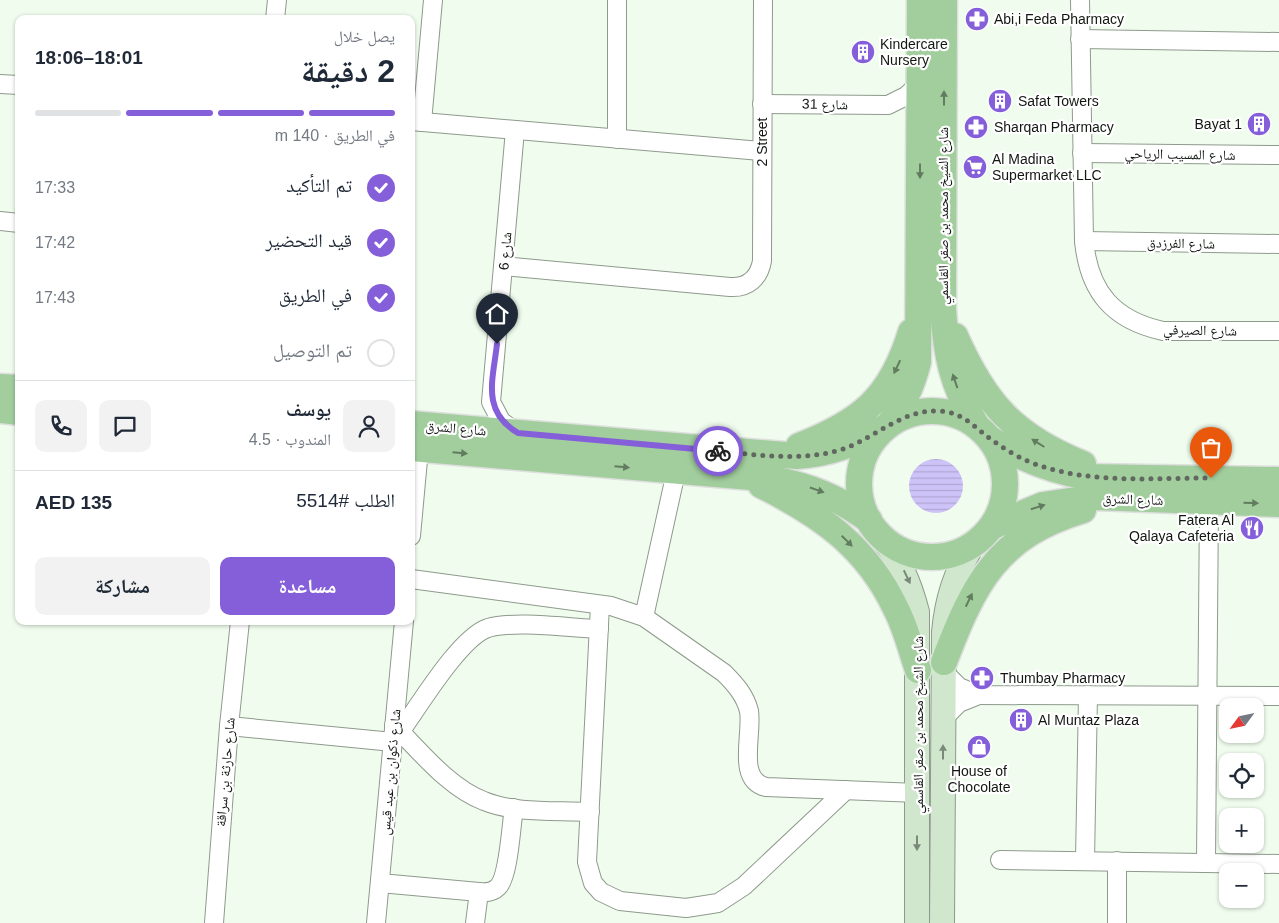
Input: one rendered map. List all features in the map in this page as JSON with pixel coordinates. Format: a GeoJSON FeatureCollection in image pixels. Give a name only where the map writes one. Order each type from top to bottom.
{"type":"FeatureCollection","features":[{"type":"Feature","properties":{"kind":"main road","name":"شارع الشيخ محمد بن صقر القاسمي"},"geometry":{"type":"LineString","coordinates":[[920,0],[920,130],[931,307],[954,382],[983,432]]}},
{"type":"Feature","properties":{"kind":"main road","name":"شارع الشيخ محمد بن صقر القاسمي"},"geometry":{"type":"LineString","coordinates":[[887,426],[903,405],[916,370],[920,339],[931,307],[944,0]]}},
{"type":"Feature","properties":{"kind":"main road"},"geometry":{"type":"LineString","coordinates":[[774,456],[844,426],[870,406],[882,393],[896,372],[931,307]]}},
{"type":"Feature","properties":{"kind":"main road"},"geometry":{"type":"LineString","coordinates":[[931,307],[974,378],[990,400],[1012,424],[1038,443],[1119,488]]}},
{"type":"Feature","properties":{"kind":"main road"},"geometry":{"type":"LineString","coordinates":[[0,387],[15,388]]}},
{"type":"Feature","properties":{"kind":"main road"},"geometry":{"type":"LineString","coordinates":[[0,410],[15,412]]}},
{"type":"Feature","properties":{"kind":"main road"},"geometry":{"type":"LineString","coordinates":[[924,411],[942,411],[960,416],[983,432],[999,455],[1004,473],[1005,491],[1001,509],[993,526],[972,546],[944,556],[915,555],[897,548],[875,528],[861,502],[860,475],[862,462],[870,444],[887,426],[906,415],[924,411]]}},
{"type":"Feature","properties":{"kind":"main road","name":"شارع الشرق"},"geometry":{"type":"LineString","coordinates":[[415,424],[774,456],[820,454],[842,449],[887,426]]}},
{"type":"Feature","properties":{"kind":"main road","name":"شارع الشرق"},"geometry":{"type":"LineString","coordinates":[[983,432],[1012,454],[1062,472],[1088,477],[1119,488],[1209,502],[1279,504]]}},
{"type":"Feature","properties":{"kind":"main road","name":"شارع الشرق"},"geometry":{"type":"LineString","coordinates":[[415,449],[799,484],[824,492],[848,505],[875,528]]}},
{"type":"Feature","properties":{"kind":"main road"},"geometry":{"type":"LineString","coordinates":[[747,478],[820,518],[844,537],[865,559],[882,583],[897,610],[935,668],[974,591],[1006,551],[1027,535],[1049,522],[1119,488]]}},
{"type":"Feature","properties":{"kind":"main road","name":"شارع الشرق"},"geometry":{"type":"LineString","coordinates":[[993,526],[1043,505],[1119,488],[1279,480]]}},
{"type":"Feature","properties":{"kind":"main road","name":"شارع الشيخ محمد بن صقر القاسمي"},"geometry":{"type":"LineString","coordinates":[[875,528],[898,559],[910,584],[935,668],[943,719],[942,923]]}},
{"type":"Feature","properties":{"kind":"main road","name":"شارع الشيخ محمد بن صقر القاسمي"},"geometry":{"type":"LineString","coordinates":[[917,923],[918,793],[935,668],[951,587],[972,546]]}},
{"type":"Feature","properties":{"kind":"street"},"geometry":{"type":"LineString","coordinates":[[275,15],[277,0]]}},
{"type":"Feature","properties":{"kind":"street"},"geometry":{"type":"LineString","coordinates":[[433,0],[416,121],[761,151]]}},
{"type":"Feature","properties":{"kind":"street"},"geometry":{"type":"LineString","coordinates":[[618,0],[618,139]]}},
{"type":"Feature","properties":{"kind":"street","name":"2 Street"},"geometry":{"type":"LineString","coordinates":[[504,266],[730,287],[738,287],[752,282],[762,261],[763,0]]}},
{"type":"Feature","properties":{"kind":"street","name":"شارع الصيرفي"},"geometry":{"type":"LineString","coordinates":[[1080,0],[1084,241],[1088,268],[1100,294],[1112,308],[1127,319],[1144,327],[1163,331],[1279,331]]}},
{"type":"Feature","properties":{"kind":"street"},"geometry":{"type":"LineString","coordinates":[[1080,39],[1279,42]]}},
{"type":"Feature","properties":{"kind":"street"},"geometry":{"type":"LineString","coordinates":[[888,105],[906,96],[920,83]]}},
{"type":"Feature","properties":{"kind":"street"},"geometry":{"type":"LineString","coordinates":[[0,84],[15,85]]}},
{"type":"Feature","properties":{"kind":"street","name":"شارع 31"},"geometry":{"type":"LineString","coordinates":[[762,104],[888,105]]}},
{"type":"Feature","properties":{"kind":"street"},"geometry":{"type":"LineString","coordinates":[[888,105],[906,115],[920,130]]}},
{"type":"Feature","properties":{"kind":"street","name":"شارع 6"},"geometry":{"type":"LineString","coordinates":[[491,402],[515,130]]}},
{"type":"Feature","properties":{"kind":"street","name":"شارع المسيب الرياحي"},"geometry":{"type":"LineString","coordinates":[[1082,153],[1279,155]]}},
{"type":"Feature","properties":{"kind":"street"},"geometry":{"type":"LineString","coordinates":[[0,221],[15,223]]}},
{"type":"Feature","properties":{"kind":"street","name":"شارع الفرزدق"},"geometry":{"type":"LineString","coordinates":[[1084,241],[1279,244]]}},
{"type":"Feature","properties":{"kind":"street"},"geometry":{"type":"LineString","coordinates":[[464,428],[479,418],[491,402],[501,421],[518,433]]}},
{"type":"Feature","properties":{"kind":"street"},"geometry":{"type":"LineString","coordinates":[[644,617],[676,472]]}},
{"type":"Feature","properties":{"kind":"street"},"geometry":{"type":"LineString","coordinates":[[1206,863],[1209,502]]}},
{"type":"Feature","properties":{"kind":"street"},"geometry":{"type":"LineString","coordinates":[[415,580],[600,605],[622,609],[644,617],[724,673],[735,683],[749,710],[749,772],[756,782],[766,787],[918,793]]}},
{"type":"Feature","properties":{"kind":"street"},"geometry":{"type":"LineString","coordinates":[[600,605],[587,862],[591,878],[601,892],[620,901],[686,908],[702,908],[732,896],[846,790]]}},
{"type":"Feature","properties":{"kind":"street","name":"شارع حارثة بن سراقة"},"geometry":{"type":"LineString","coordinates":[[214,923],[229,726],[240,625]]}},
{"type":"Feature","properties":{"kind":"street","name":"شارع ذكوان بن عبد قيس"},"geometry":{"type":"LineString","coordinates":[[376,923],[396,733],[404,625]]}},
{"type":"Feature","properties":{"kind":"street"},"geometry":{"type":"LineString","coordinates":[[396,733],[460,650],[476,634],[486,629],[509,626],[599,629]]}},
{"type":"Feature","properties":{"kind":"street"},"geometry":{"type":"LineString","coordinates":[[935,668],[959,687],[979,695],[1279,696]]}},
{"type":"Feature","properties":{"kind":"street"},"geometry":{"type":"LineString","coordinates":[[943,719],[959,704],[979,695]]}},
{"type":"Feature","properties":{"kind":"street"},"geometry":{"type":"LineString","coordinates":[[1085,861],[1088,695]]}},
{"type":"Feature","properties":{"kind":"street"},"geometry":{"type":"LineString","coordinates":[[229,726],[396,733],[457,786],[470,795],[484,801],[514,808],[590,812]]}},
{"type":"Feature","properties":{"kind":"street"},"geometry":{"type":"LineString","coordinates":[[380,883],[479,892],[492,891],[501,882],[514,808]]}},
{"type":"Feature","properties":{"kind":"street"},"geometry":{"type":"LineString","coordinates":[[1000,860],[1279,864]]}},
{"type":"Feature","properties":{"kind":"street"},"geometry":{"type":"LineString","coordinates":[[1117,861],[1117,923]]}},
{"type":"Feature","properties":{"kind":"street"},"geometry":{"type":"LineString","coordinates":[[475,923],[479,892]]}},
{"type":"Feature","properties":{"kind":"shaded area"},"geometry":{"type":"Polygon","coordinates":[[[931,459],[941,459],[955,467],[961,476],[963,486],[961,496],[955,505],[941,513],[931,513],[921,508],[914,501],[909,491],[909,481],[914,471],[921,464],[931,459]]]}},
{"type":"Feature","properties":{"kind":"way so far"},"geometry":{"type":"LineString","coordinates":[[718,451],[774,456],[820,454],[842,449],[864,440],[906,415],[924,411],[942,411],[960,416],[976,425],[990,439],[1012,454],[1036,465],[1062,472],[1088,477],[1211,478]]}},
{"type":"Feature","properties":{"kind":"place","name":"Abi,i Feda Pharmacy"},"geometry":{"type":"Point","coordinates":[977,19]}},
{"type":"Feature","properties":{"kind":"place","name":"Kindercare Nursery"},"geometry":{"type":"Point","coordinates":[863,52]}},
{"type":"Feature","properties":{"kind":"place","name":"Safat Towers"},"geometry":{"type":"Point","coordinates":[1000,101]}},
{"type":"Feature","properties":{"kind":"place","name":"Bayat 1"},"geometry":{"type":"Point","coordinates":[1259,124]}},
{"type":"Feature","properties":{"kind":"place","name":"Sharqan Pharmacy"},"geometry":{"type":"Point","coordinates":[976,127]}},
{"type":"Feature","properties":{"kind":"place","name":"Al Madina Supermarket LLC"},"geometry":{"type":"Point","coordinates":[975,167]}},
{"type":"Feature","properties":{"kind":"place","name":"Fatera Al Qalaya Cafeteria"},"geometry":{"type":"Point","coordinates":[1252,528]}},
{"type":"Feature","properties":{"kind":"place","name":"Thumbay Pharmacy"},"geometry":{"type":"Point","coordinates":[982,678]}},
{"type":"Feature","properties":{"kind":"place","name":"Al Muntaz Plaza"},"geometry":{"type":"Point","coordinates":[1021,720]}},
{"type":"Feature","properties":{"kind":"place","name":"House of Chocolate"},"geometry":{"type":"Point","coordinates":[979,747]}},
{"type":"Feature","properties":{"kind":"route"},"geometry":{"type":"LineString","coordinates":[[497,344],[491,402],[501,421],[518,433],[718,451]]}}]}
